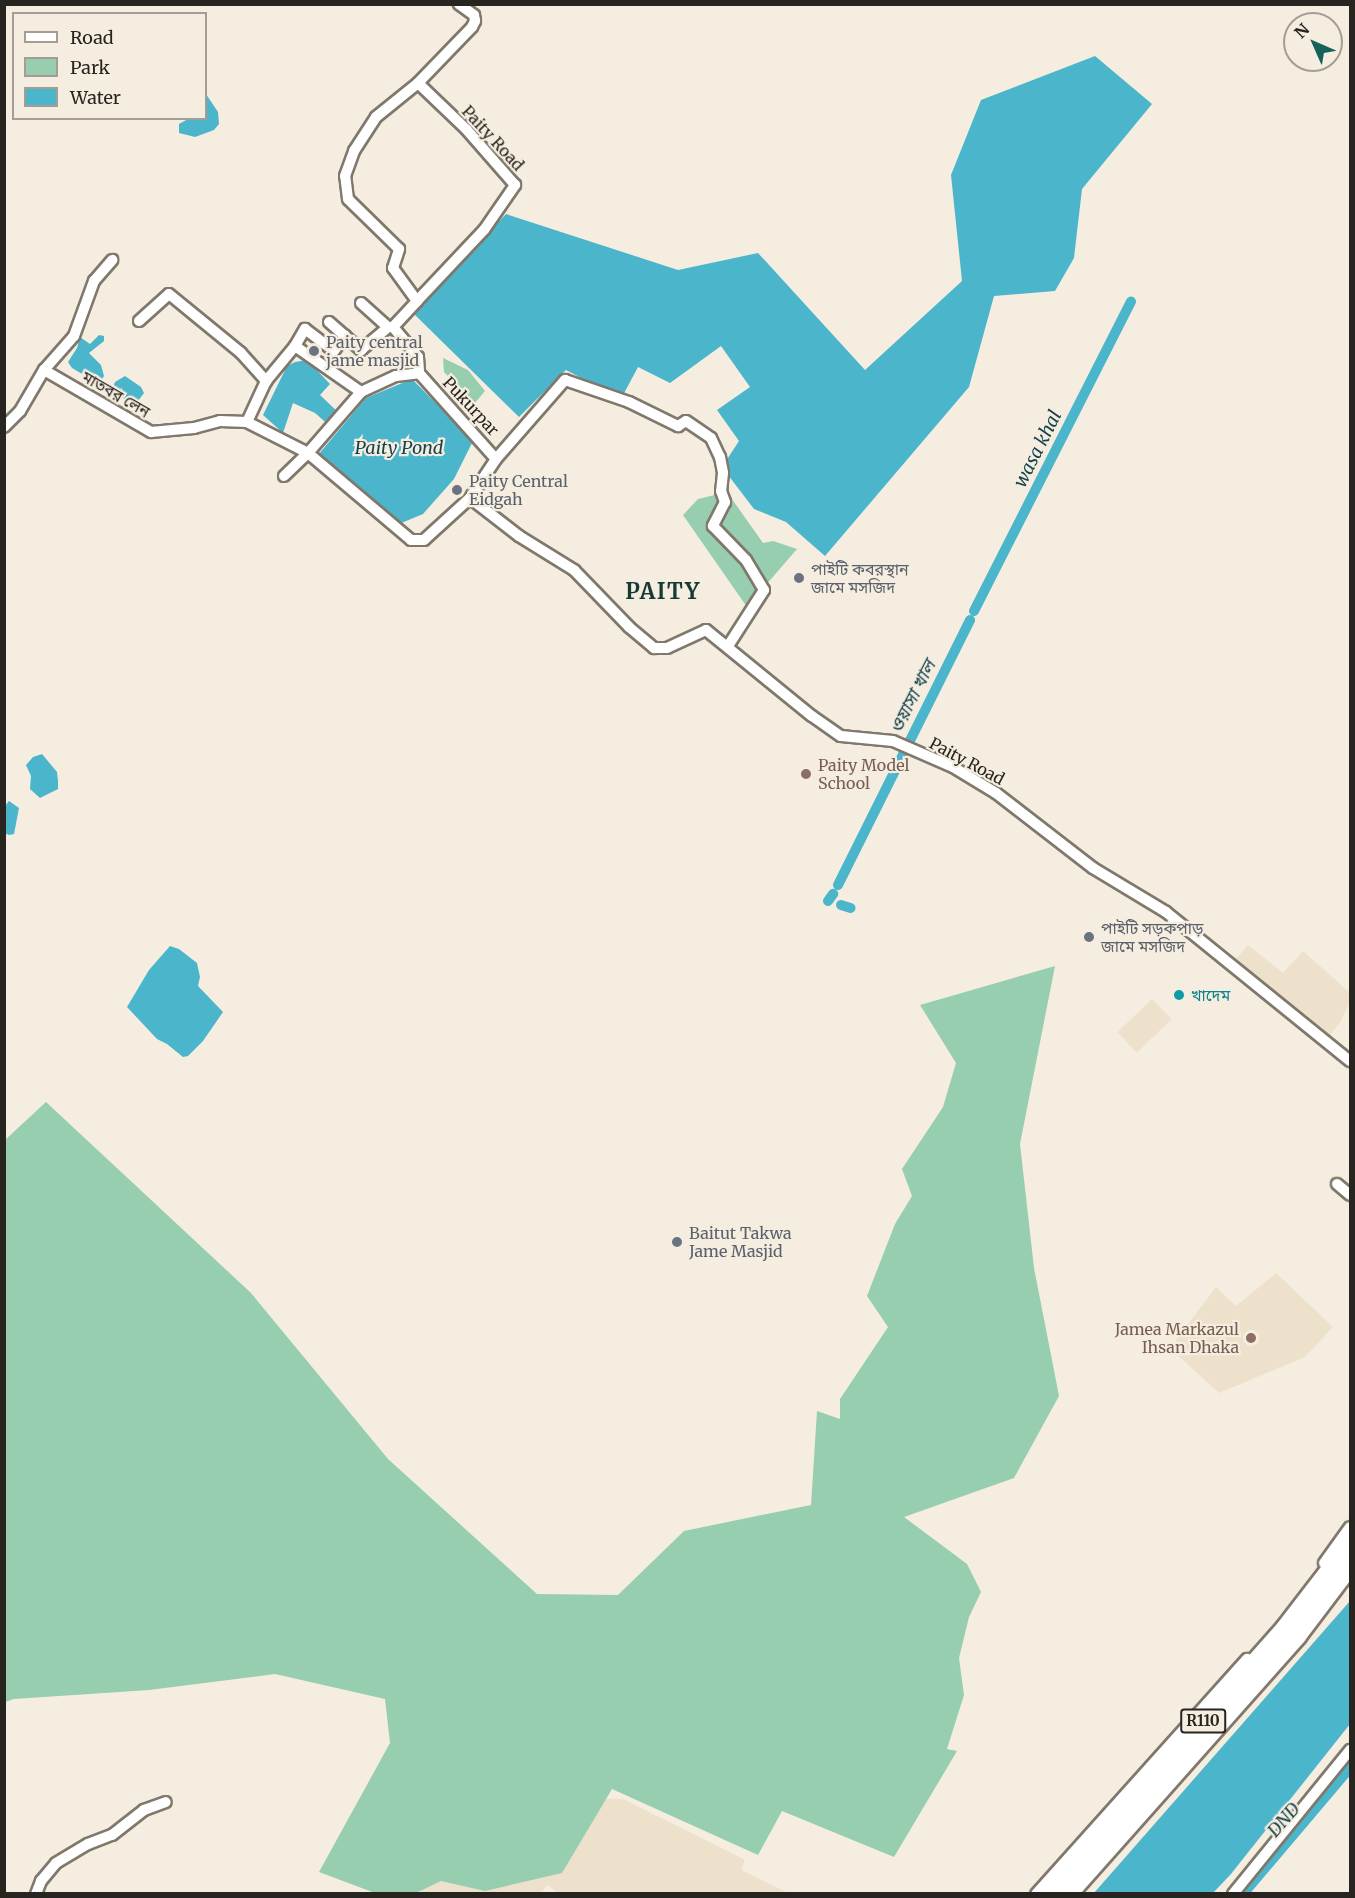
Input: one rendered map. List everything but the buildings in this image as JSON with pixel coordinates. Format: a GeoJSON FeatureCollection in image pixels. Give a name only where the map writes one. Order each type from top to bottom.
{"type":"FeatureCollection","features":[{"type":"Feature","properties":{"kind":"main road","name":"R110"},"geometry":{"type":"LineString","coordinates":[[1050,1893],[1286,1627],[1350,1544]]}},
{"type":"Feature","properties":{"kind":"main road","name":"R110"},"geometry":{"type":"LineString","coordinates":[[1068,1893],[1297,1636],[1350,1566]]}},
{"type":"Feature","properties":{"kind":"street"},"geometry":{"type":"LineString","coordinates":[[329,322],[361,350],[391,327],[417,301],[393,268],[399,249],[348,199],[345,176],[354,152],[376,117],[418,83],[476,21],[474,15],[459,4]]}},
{"type":"Feature","properties":{"kind":"street","name":"Paity Road"},"geometry":{"type":"LineString","coordinates":[[417,301],[484,230],[515,185],[466,129],[418,83]]}},
{"type":"Feature","properties":{"kind":"street"},"geometry":{"type":"LineString","coordinates":[[4,427],[20,411],[44,370],[74,336],[93,281],[112,260]]}},
{"type":"Feature","properties":{"kind":"street"},"geometry":{"type":"LineString","coordinates":[[139,321],[169,294],[241,353],[266,381]]}},
{"type":"Feature","properties":{"kind":"street"},"geometry":{"type":"LineString","coordinates":[[362,303],[391,327],[418,357],[419,373]]}},
{"type":"Feature","properties":{"kind":"street"},"geometry":{"type":"LineString","coordinates":[[284,476],[308,453],[247,422],[266,381],[295,346],[305,329],[334,351],[345,335]]}},
{"type":"Feature","properties":{"kind":"street"},"geometry":{"type":"LineString","coordinates":[[295,346],[361,392]]}},
{"type":"Feature","properties":{"kind":"street","name":"মাতবর লেন"},"geometry":{"type":"LineString","coordinates":[[44,370],[151,432],[194,428],[220,422],[247,422]]}},
{"type":"Feature","properties":{"kind":"street","name":"Pukurpar"},"geometry":{"type":"LineString","coordinates":[[419,373],[496,459],[470,498],[424,540],[411,540],[308,453],[361,392],[396,376],[419,373]]}},
{"type":"Feature","properties":{"kind":"street"},"geometry":{"type":"LineString","coordinates":[[496,459],[565,380],[629,402],[678,426],[686,421],[711,438],[720,457],[723,473],[721,491],[725,502],[713,526],[746,560],[764,590],[728,646]]}},
{"type":"Feature","properties":{"kind":"street","name":"Paity Road"},"geometry":{"type":"LineString","coordinates":[[470,498],[519,536],[574,570],[628,627],[654,648],[667,648],[706,630],[812,716],[841,736],[893,741],[953,767],[996,793],[1093,868],[1166,912],[1350,1061]]}},
{"type":"Feature","properties":{"kind":"street"},"geometry":{"type":"LineString","coordinates":[[1337,1184],[1350,1195]]}},
{"type":"Feature","properties":{"kind":"street"},"geometry":{"type":"LineString","coordinates":[[1036,1893],[1258,1648],[1305,1590],[1350,1527]]}},
{"type":"Feature","properties":{"kind":"street"},"geometry":{"type":"LineString","coordinates":[[1233,1893],[1346,1764],[1350,1750]]}},
{"type":"Feature","properties":{"kind":"street"},"geometry":{"type":"LineString","coordinates":[[36,1893],[41,1881],[56,1863],[88,1844],[112,1836],[144,1810],[166,1802]]}},
{"type":"Feature","properties":{"kind":"shaded area"},"geometry":{"type":"Polygon","coordinates":[[[1248,945],[1283,973],[1303,951],[1350,993],[1350,1001],[1341,1021],[1326,1040],[1232,964],[1248,945]]]}},
{"type":"Feature","properties":{"kind":"shaded area"},"geometry":{"type":"Polygon","coordinates":[[[1152,999],[1171,1019],[1137,1052],[1117,1032],[1152,999]]]}},
{"type":"Feature","properties":{"kind":"shaded area","name":"Jamea Markazul Ihsan Dhaka"},"geometry":{"type":"Polygon","coordinates":[[[1276,1273],[1333,1327],[1305,1357],[1219,1393],[1170,1348],[1216,1287],[1236,1306],[1276,1273]]]}},
{"type":"Feature","properties":{"kind":"shaded area"},"geometry":{"type":"Polygon","coordinates":[[[497,1796],[623,1799],[745,1860],[741,1870],[788,1893],[559,1894],[548,1885],[540,1893],[420,1893],[443,1853],[497,1796]]]}},
{"type":"Feature","properties":{"kind":"green space"},"geometry":{"type":"Polygon","coordinates":[[[443,358],[468,370],[485,391],[474,404],[444,372],[443,358]]]}},
{"type":"Feature","properties":{"kind":"green space"},"geometry":{"type":"Polygon","coordinates":[[[727,492],[763,543],[773,541],[797,549],[747,607],[683,515],[698,499],[727,492]]]}},
{"type":"Feature","properties":{"kind":"green space"},"geometry":{"type":"Polygon","coordinates":[[[1055,966],[1020,1144],[1034,1268],[1059,1396],[1014,1478],[904,1517],[967,1564],[981,1592],[969,1617],[959,1658],[964,1695],[947,1749],[957,1751],[894,1857],[782,1811],[758,1855],[612,1789],[562,1873],[485,1891],[441,1881],[416,1893],[375,1893],[319,1872],[390,1743],[385,1699],[275,1674],[149,1690],[14,1699],[5,1702],[5,1140],[46,1102],[251,1293],[388,1459],[537,1594],[618,1595],[684,1531],[811,1505],[817,1411],[840,1419],[840,1399],[888,1327],[867,1296],[895,1224],[912,1196],[902,1169],[943,1107],[956,1063],[920,1005],[1055,966]]]}},
{"type":"Feature","properties":{"kind":"water"},"geometry":{"type":"Polygon","coordinates":[[[1095,56],[1152,104],[1082,189],[1074,258],[1055,291],[994,296],[969,387],[825,556],[786,522],[754,509],[722,467],[739,441],[717,410],[750,387],[721,346],[670,383],[638,367],[621,399],[566,370],[519,417],[413,313],[506,214],[678,270],[758,253],[865,370],[962,281],[951,175],[981,100],[1095,56]]]}},
{"type":"Feature","properties":{"kind":"water"},"geometry":{"type":"Polygon","coordinates":[[[207,96],[218,112],[219,124],[214,130],[195,137],[179,133],[179,124],[186,120],[207,120],[207,96]]]}},
{"type":"Feature","properties":{"kind":"water"},"geometry":{"type":"Polygon","coordinates":[[[99,335],[104,336],[104,341],[89,353],[101,365],[104,376],[99,384],[72,368],[68,362],[77,348],[80,337],[90,344],[99,335]]]}},
{"type":"Feature","properties":{"kind":"water"},"geometry":{"type":"Polygon","coordinates":[[[307,360],[330,384],[320,395],[341,415],[331,427],[315,413],[293,403],[283,433],[263,415],[287,366],[307,360]]]}},
{"type":"Feature","properties":{"kind":"water"},"geometry":{"type":"Polygon","coordinates":[[[125,376],[141,387],[144,393],[135,405],[111,391],[115,382],[125,376]]]}},
{"type":"Feature","properties":{"kind":"water","name":"Paity Pond"},"geometry":{"type":"Polygon","coordinates":[[[412,379],[473,441],[454,479],[423,514],[399,524],[318,455],[366,398],[412,379]]]}},
{"type":"Feature","properties":{"kind":"water"},"geometry":{"type":"Polygon","coordinates":[[[42,754],[57,772],[58,789],[40,798],[30,789],[31,776],[26,765],[33,757],[42,754]]]}},
{"type":"Feature","properties":{"kind":"water"},"geometry":{"type":"Polygon","coordinates":[[[9,801],[19,808],[14,834],[9,835],[4,833],[5,806],[9,801]]]}},
{"type":"Feature","properties":{"kind":"water"},"geometry":{"type":"Polygon","coordinates":[[[170,946],[179,949],[197,963],[200,977],[198,986],[223,1012],[203,1041],[188,1056],[183,1057],[157,1039],[127,1007],[149,970],[170,946]]]}},
{"type":"Feature","properties":{"kind":"water"},"geometry":{"type":"Polygon","coordinates":[[[1350,1601],[1350,1724],[1231,1874],[1213,1893],[1094,1893],[1350,1601]]]}},
{"type":"Feature","properties":{"kind":"waterway","name":"wasa khal"},"geometry":{"type":"LineString","coordinates":[[974,611],[1131,301]]}},
{"type":"Feature","properties":{"kind":"waterway","name":"ওয়াসা খাল"},"geometry":{"type":"LineString","coordinates":[[838,885],[970,620]]}},
{"type":"Feature","properties":{"kind":"waterway","name":"wasa khal"},"geometry":{"type":"LineString","coordinates":[[828,901],[833,894]]}},
{"type":"Feature","properties":{"kind":"waterway","name":"wasa khal"},"geometry":{"type":"LineString","coordinates":[[841,905],[851,908]]}},
{"type":"Feature","properties":{"kind":"waterway","name":"DND"},"geometry":{"type":"LineString","coordinates":[[1243,1894],[1350,1768]]}},
{"type":"Feature","properties":{"kind":"place","name":"Paity central jame masjid"},"geometry":{"type":"Point","coordinates":[314,351]}},
{"type":"Feature","properties":{"kind":"place","name":"Paity Central Eidgah"},"geometry":{"type":"Point","coordinates":[457,490]}},
{"type":"Feature","properties":{"kind":"place","name":"পাইটি কবরস্থান জামে মসজিদ"},"geometry":{"type":"Point","coordinates":[799,578]}},
{"type":"Feature","properties":{"kind":"place","name":"Paity Model School"},"geometry":{"type":"Point","coordinates":[806,774]}},
{"type":"Feature","properties":{"kind":"place","name":"পাইটি সড়কপাড় জামে মসজিদ"},"geometry":{"type":"Point","coordinates":[1089,937]}},
{"type":"Feature","properties":{"kind":"place","name":"খাদেম"},"geometry":{"type":"Point","coordinates":[1179,995]}},
{"type":"Feature","properties":{"kind":"place","name":"Baitut Takwa Jame Masjid"},"geometry":{"type":"Point","coordinates":[677,1242]}},
{"type":"Feature","properties":{"kind":"place","name":"Jamea Markazul Ihsan Dhaka"},"geometry":{"type":"Point","coordinates":[1251,1338]}},
{"type":"Feature","properties":{"kind":"district","name":"PAITY"},"geometry":{"type":"Point","coordinates":[663,592]}}]}
